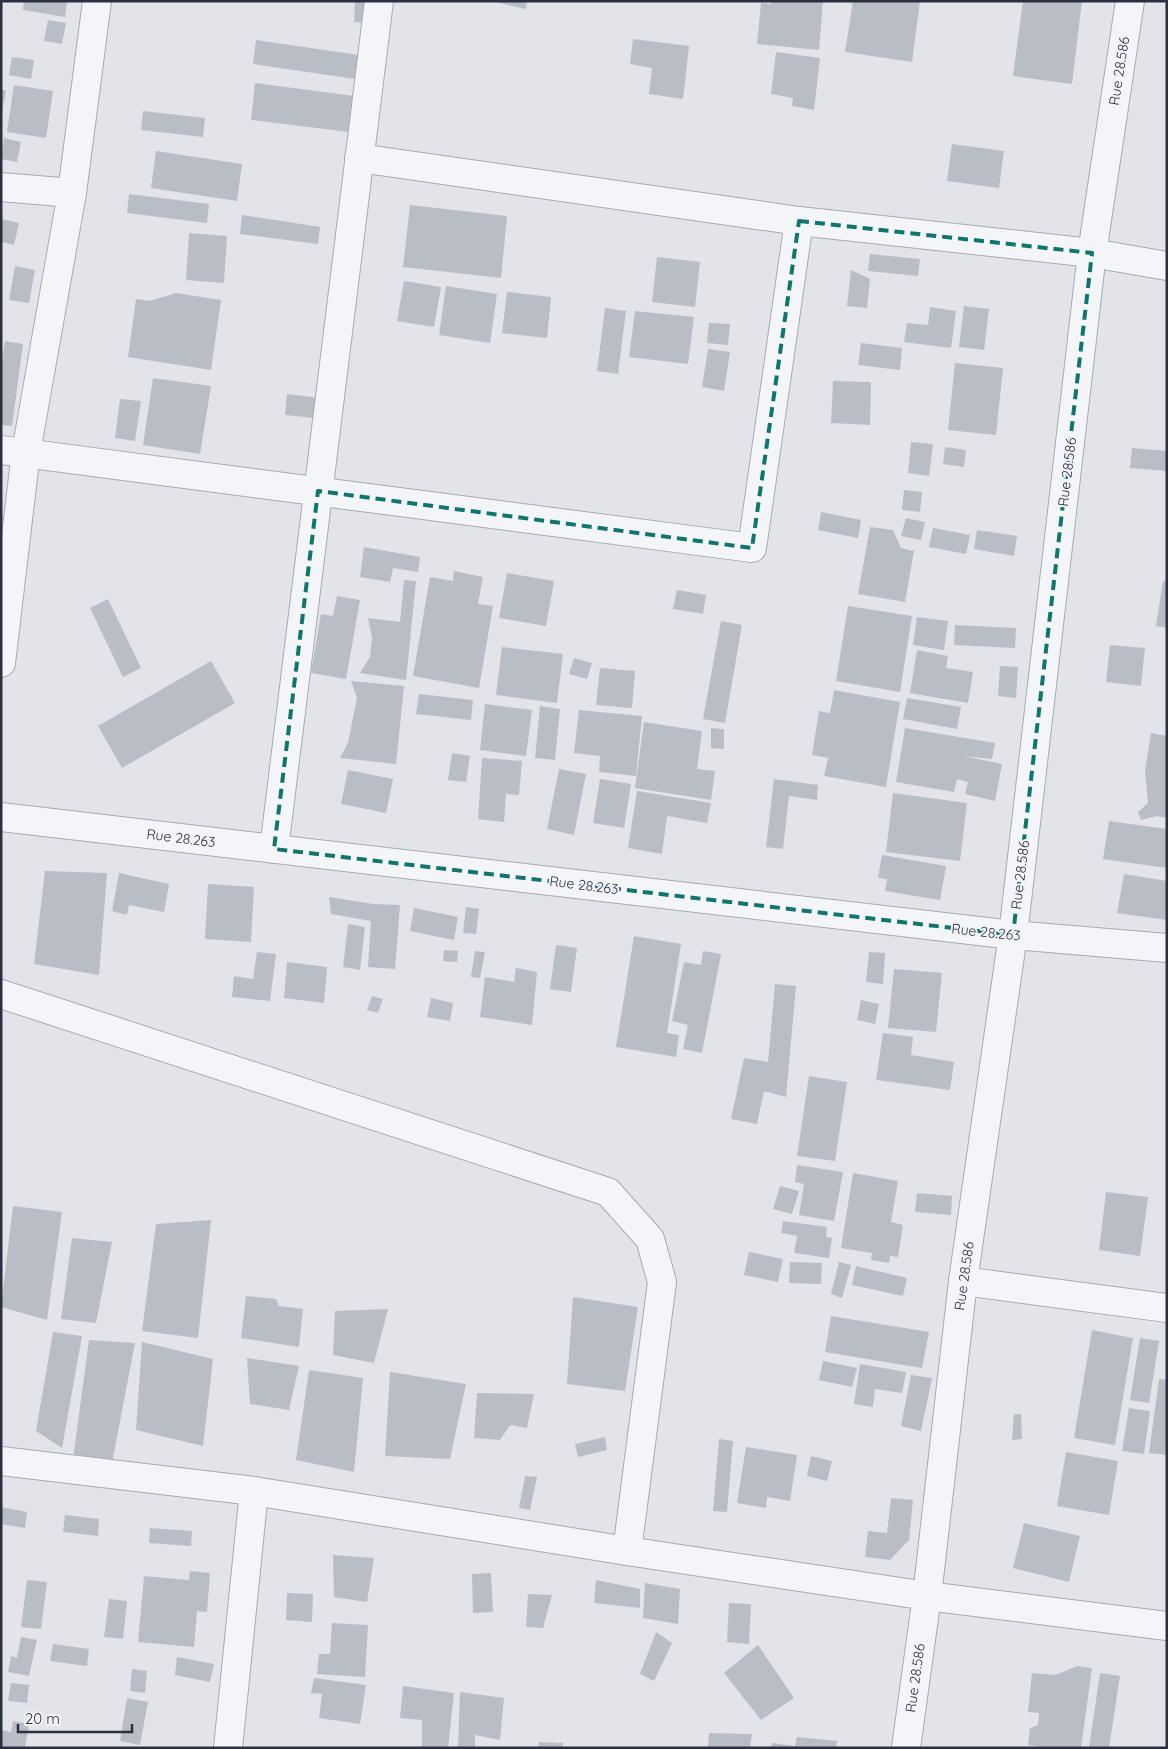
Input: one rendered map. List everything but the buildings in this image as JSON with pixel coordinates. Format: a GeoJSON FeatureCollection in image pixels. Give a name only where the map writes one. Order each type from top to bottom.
{"type":"FeatureCollection","features":[{"type":"Feature","properties":{"kind":"street"},"geometry":{"type":"LineString","coordinates":[[1,663],[14,451],[72,193],[97,1]]}},
{"type":"Feature","properties":{"kind":"street"},"geometry":{"type":"LineString","coordinates":[[274,849],[379,1]]}},
{"type":"Feature","properties":{"kind":"street","name":"Rue 28.586"},"geometry":{"type":"LineString","coordinates":[[906,1748],[927,1596],[963,1281],[1013,935],[1092,253],[1130,1]]}},
{"type":"Feature","properties":{"kind":"street"},"geometry":{"type":"LineString","coordinates":[[359,158],[799,221],[1092,253],[1167,266]]}},
{"type":"Feature","properties":{"kind":"street"},"geometry":{"type":"LineString","coordinates":[[1,187],[72,193]]}},
{"type":"Feature","properties":{"kind":"street"},"geometry":{"type":"LineString","coordinates":[[14,451],[752,548],[799,221]]}},
{"type":"Feature","properties":{"kind":"street","name":"Rue 28.263"},"geometry":{"type":"LineString","coordinates":[[1,817],[1013,935],[1167,948]]}},
{"type":"Feature","properties":{"kind":"street"},"geometry":{"type":"LineString","coordinates":[[1,994],[608,1192],[650,1238],[662,1282],[627,1551]]}},
{"type":"Feature","properties":{"kind":"street"},"geometry":{"type":"LineString","coordinates":[[963,1281],[1167,1308]]}},
{"type":"Feature","properties":{"kind":"street"},"geometry":{"type":"LineString","coordinates":[[1,1461],[254,1491],[627,1551],[927,1596],[1167,1626]]}},
{"type":"Feature","properties":{"kind":"street"},"geometry":{"type":"LineString","coordinates":[[228,1748],[254,1491]]}},
{"type":"Feature","properties":{"kind":"highlighted area"},"geometry":{"type":"Polygon","coordinates":[[[799,221],[1092,253],[1013,935],[274,849],[318,491],[752,548],[799,221]]]}}]}
